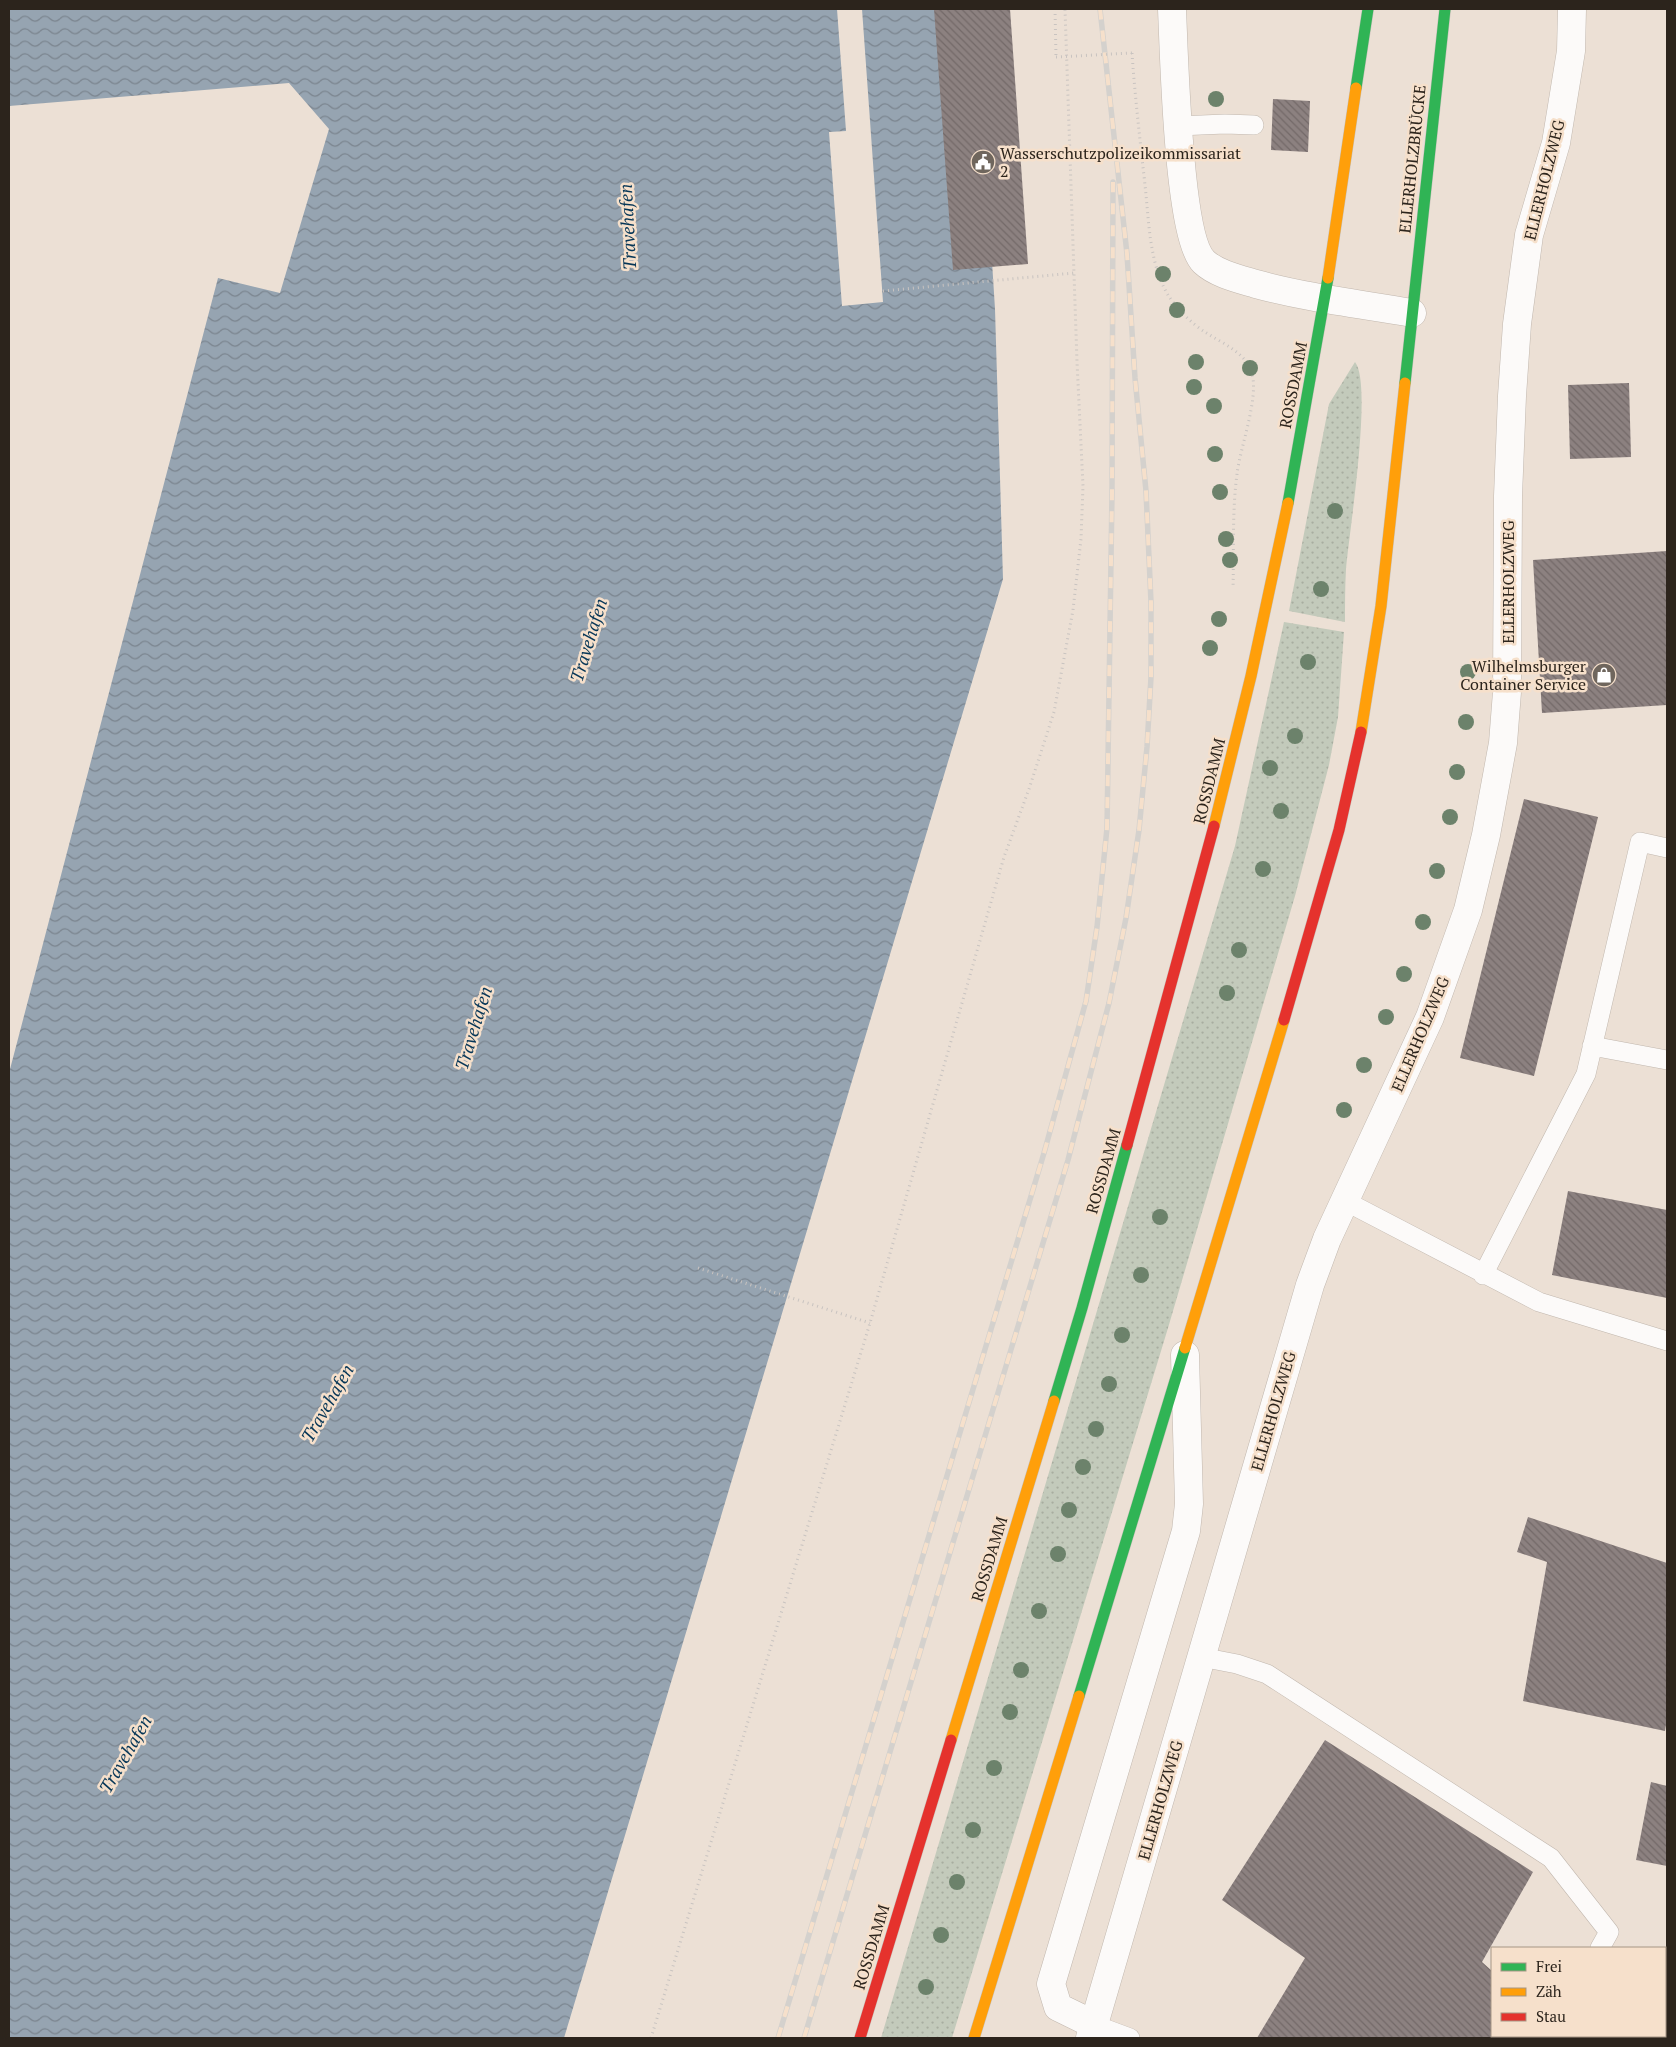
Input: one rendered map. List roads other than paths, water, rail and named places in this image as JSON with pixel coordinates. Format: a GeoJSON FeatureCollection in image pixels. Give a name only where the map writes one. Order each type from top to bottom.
{"type":"FeatureCollection","features":[{"type":"Feature","properties":{"kind":"main road"},"geometry":{"type":"LineString","coordinates":[[1325,299],[1368,9]]}},
{"type":"Feature","properties":{"kind":"main road","name":"ELLERHOLZBRÜCKE"},"geometry":{"type":"LineString","coordinates":[[1412,312],[1445,9]]}},
{"type":"Feature","properties":{"kind":"main road","name":"ROSSDAMM"},"geometry":{"type":"LineString","coordinates":[[860,2038],[1082,1308],[1193,908],[1251,676],[1287,506],[1325,299]]}},
{"type":"Feature","properties":{"kind":"main road"},"geometry":{"type":"LineString","coordinates":[[974,2038],[1185,1349],[1307,944],[1339,830],[1362,728],[1384,588],[1412,312]]}},
{"type":"Feature","properties":{"kind":"street"},"geometry":{"type":"LineString","coordinates":[[1172,9],[1178,126],[1188,221],[1194,246],[1205,263],[1237,279],[1280,290],[1412,312]]}},
{"type":"Feature","properties":{"kind":"street","name":"ELLERHOLZWEG"},"geometry":{"type":"LineString","coordinates":[[1092,2032],[1310,1285],[1327,1239],[1430,1018],[1468,910],[1496,787],[1503,743],[1507,692],[1508,487],[1517,324],[1529,235],[1556,143],[1571,51],[1572,9]]}},
{"type":"Feature","properties":{"kind":"street"},"geometry":{"type":"LineString","coordinates":[[1092,2032],[1058,2007],[1051,1984],[1186,1531],[1189,1504],[1185,1349]]}},
{"type":"Feature","properties":{"kind":"lane"},"geometry":{"type":"LineString","coordinates":[[1178,126],[1254,125]]}},
{"type":"Feature","properties":{"kind":"lane"},"geometry":{"type":"LineString","coordinates":[[1483,1275],[1586,1074],[1640,842],[1667,848]]}},
{"type":"Feature","properties":{"kind":"lane"},"geometry":{"type":"LineString","coordinates":[[1592,1046],[1667,1060]]}},
{"type":"Feature","properties":{"kind":"lane"},"geometry":{"type":"LineString","coordinates":[[1345,1201],[1483,1275],[1539,1302],[1667,1341]]}},
{"type":"Feature","properties":{"kind":"lane"},"geometry":{"type":"LineString","coordinates":[[1201,1657],[1236,1664],[1267,1674],[1551,1858],[1609,1932],[1601,1947]]}},
{"type":"Feature","properties":{"kind":"lane"},"geometry":{"type":"LineString","coordinates":[[1092,2032],[1130,2038]]}},
{"type":"Feature","properties":{"kind":"water","name":"Travehafen"},"geometry":{"type":"Polygon","coordinates":[[[9,9],[976,9],[995,309],[1003,579],[564,2038],[9,2038],[9,1073],[218,278],[280,293],[329,129],[289,83],[9,106],[9,9]]]}},
{"type":"Feature","properties":{"kind":"railway"},"geometry":{"type":"LineString","coordinates":[[804,2038],[1068,1160],[1109,1003],[1126,918],[1139,830],[1151,677],[1151,602],[1146,491],[1135,378],[1127,254],[1100,9]]}},
{"type":"Feature","properties":{"kind":"railway"},"geometry":{"type":"LineString","coordinates":[[778,2038],[1044,1153],[1086,1001],[1097,927],[1107,828],[1112,493],[1113,182]]}},
{"type":"Feature","properties":{"kind":"place","name":"Wasserschutzpolizeikommissariat 2"},"geometry":{"type":"Point","coordinates":[983,162]}},
{"type":"Feature","properties":{"kind":"place","name":"Wilhelmsburger Container Service"},"geometry":{"type":"Point","coordinates":[1604,675]}}]}
